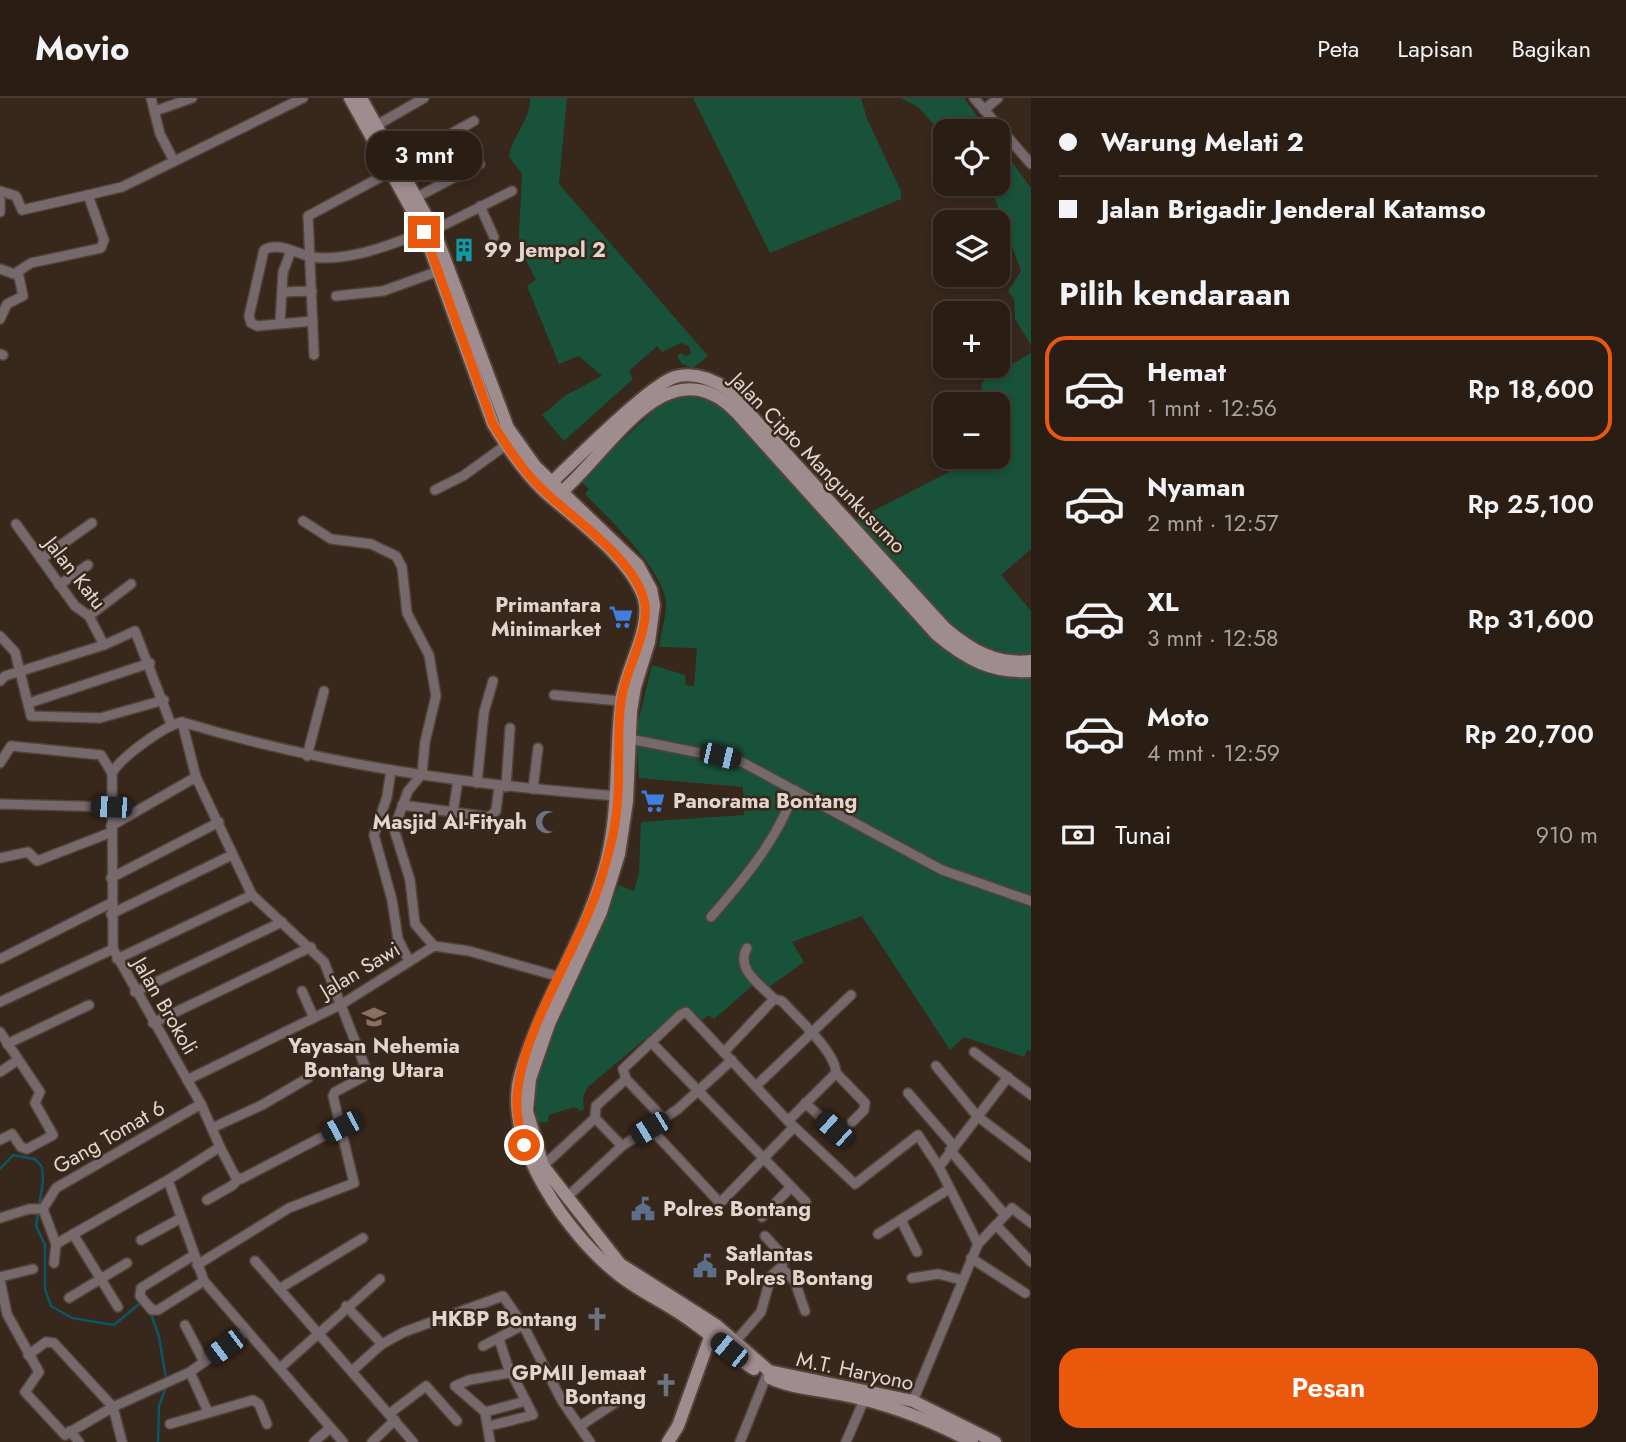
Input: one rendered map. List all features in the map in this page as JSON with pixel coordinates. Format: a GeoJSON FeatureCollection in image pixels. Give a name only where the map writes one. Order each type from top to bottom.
{"type":"FeatureCollection","features":[{"type":"Feature","properties":{"kind":"main road"},"geometry":{"type":"LineString","coordinates":[[350,98],[417,197],[455,300],[508,428],[553,490],[625,550],[651,589],[654,619],[635,687],[625,824],[611,886],[555,998],[519,1079],[518,1119],[532,1165],[544,1189],[562,1202]]}},
{"type":"Feature","properties":{"kind":"main road"},"geometry":{"type":"LineString","coordinates":[[361,98],[429,231],[439,271],[455,300],[483,398],[506,445],[619,559],[644,600],[645,621],[621,701],[618,796],[602,877],[586,921],[560,976],[555,998]]}},
{"type":"Feature","properties":{"kind":"main road","name":"Jalan Cipto Mangunkusumo"},"geometry":{"type":"LineString","coordinates":[[553,490],[651,391],[675,377],[699,377],[727,389],[870,553],[937,635],[976,664],[998,670],[1031,671]]}},
{"type":"Feature","properties":{"kind":"main road","name":"Jalan Cipto Mangunkusumo"},"geometry":{"type":"LineString","coordinates":[[870,553],[963,643],[996,659],[1031,661]]}},
{"type":"Feature","properties":{"kind":"main road"},"geometry":{"type":"LineString","coordinates":[[544,1022],[527,1093],[529,1121],[543,1166],[562,1202],[616,1273],[712,1330],[678,1426],[668,1442]]}},
{"type":"Feature","properties":{"kind":"main road","name":"M.T. Haryono"},"geometry":{"type":"LineString","coordinates":[[712,1330],[735,1342],[754,1360],[780,1375],[914,1401],[995,1442]]}},
{"type":"Feature","properties":{"kind":"main road","name":"M.T. Haryono"},"geometry":{"type":"LineString","coordinates":[[712,1330],[766,1377],[788,1386],[864,1400],[921,1416],[971,1442]]}},
{"type":"Feature","properties":{"kind":"street"},"geometry":{"type":"LineString","coordinates":[[151,98],[160,134],[174,160]]}},
{"type":"Feature","properties":{"kind":"street"},"geometry":{"type":"LineString","coordinates":[[155,111],[192,98]]}},
{"type":"Feature","properties":{"kind":"street"},"geometry":{"type":"LineString","coordinates":[[0,191],[16,196],[22,210],[100,194],[122,187],[303,98]]}},
{"type":"Feature","properties":{"kind":"street"},"geometry":{"type":"LineString","coordinates":[[377,125],[424,98]]}},
{"type":"Feature","properties":{"kind":"street"},"geometry":{"type":"LineString","coordinates":[[974,98],[1031,164]]}},
{"type":"Feature","properties":{"kind":"street"},"geometry":{"type":"LineString","coordinates":[[984,110],[998,98]]}},
{"type":"Feature","properties":{"kind":"street"},"geometry":{"type":"LineString","coordinates":[[314,355],[311,257],[307,228],[311,212],[474,121]]}},
{"type":"Feature","properties":{"kind":"street"},"geometry":{"type":"LineString","coordinates":[[417,197],[480,164]]}},
{"type":"Feature","properties":{"kind":"street"},"geometry":{"type":"LineString","coordinates":[[313,321],[257,326],[251,323],[248,316],[264,250],[274,246],[311,257],[344,256],[429,231],[512,191]]}},
{"type":"Feature","properties":{"kind":"street"},"geometry":{"type":"LineString","coordinates":[[0,269],[10,274],[32,263],[104,246],[88,195]]}},
{"type":"Feature","properties":{"kind":"street"},"geometry":{"type":"LineString","coordinates":[[0,200],[0,212]]}},
{"type":"Feature","properties":{"kind":"street"},"geometry":{"type":"LineString","coordinates":[[480,206],[494,237]]}},
{"type":"Feature","properties":{"kind":"street"},"geometry":{"type":"LineString","coordinates":[[280,323],[283,272],[290,251]]}},
{"type":"Feature","properties":{"kind":"street"},"geometry":{"type":"LineString","coordinates":[[336,296],[383,291],[439,271]]}},
{"type":"Feature","properties":{"kind":"street"},"geometry":{"type":"LineString","coordinates":[[0,318],[7,304],[23,296],[18,272]]}},
{"type":"Feature","properties":{"kind":"street"},"geometry":{"type":"LineString","coordinates":[[282,292],[312,291]]}},
{"type":"Feature","properties":{"kind":"street"},"geometry":{"type":"LineString","coordinates":[[435,490],[463,476],[506,445]]}},
{"type":"Feature","properties":{"kind":"street"},"geometry":{"type":"LineString","coordinates":[[303,521],[331,539],[371,544],[387,550],[398,559],[407,613],[429,654],[435,686],[422,774],[402,805],[394,833],[410,880],[415,923],[432,947],[469,951],[560,976]]}},
{"type":"Feature","properties":{"kind":"street"},"geometry":{"type":"LineString","coordinates":[[41,559],[92,523]]}},
{"type":"Feature","properties":{"kind":"street","name":"Jalan Katu"},"geometry":{"type":"LineString","coordinates":[[16,524],[81,614],[89,616],[104,645]]}},
{"type":"Feature","properties":{"kind":"street"},"geometry":{"type":"LineString","coordinates":[[59,584],[88,565]]}},
{"type":"Feature","properties":{"kind":"street"},"geometry":{"type":"LineString","coordinates":[[89,616],[131,584]]}},
{"type":"Feature","properties":{"kind":"street"},"geometry":{"type":"LineString","coordinates":[[8,676],[104,645],[135,631],[150,663],[172,724]]}},
{"type":"Feature","properties":{"kind":"street"},"geometry":{"type":"LineString","coordinates":[[0,636],[15,652],[8,676]]}},
{"type":"Feature","properties":{"kind":"street"},"geometry":{"type":"LineString","coordinates":[[29,703],[150,663]]}},
{"type":"Feature","properties":{"kind":"street"},"geometry":{"type":"LineString","coordinates":[[8,676],[29,703],[31,716],[95,719],[164,700]]}},
{"type":"Feature","properties":{"kind":"street"},"geometry":{"type":"LineString","coordinates":[[477,783],[484,712],[493,681]]}},
{"type":"Feature","properties":{"kind":"street"},"geometry":{"type":"LineString","coordinates":[[307,756],[324,691]]}},
{"type":"Feature","properties":{"kind":"street"},"geometry":{"type":"LineString","coordinates":[[554,695],[621,701]]}},
{"type":"Feature","properties":{"kind":"street"},"geometry":{"type":"LineString","coordinates":[[182,722],[196,777],[252,895],[311,947],[324,962],[366,1069],[363,1077],[333,1094],[354,1183],[289,1208],[197,1265]]}},
{"type":"Feature","properties":{"kind":"street"},"geometry":{"type":"LineString","coordinates":[[0,763],[9,746],[36,748],[101,755],[112,774],[118,764],[172,724],[182,722],[307,756],[394,771],[502,787],[618,796]]}},
{"type":"Feature","properties":{"kind":"street"},"geometry":{"type":"LineString","coordinates":[[402,805],[492,816],[496,811],[502,787],[510,728]]}},
{"type":"Feature","properties":{"kind":"street"},"geometry":{"type":"LineString","coordinates":[[630,739],[740,761],[942,870],[1031,901]]}},
{"type":"Feature","properties":{"kind":"street"},"geometry":{"type":"LineString","coordinates":[[533,789],[538,748]]}},
{"type":"Feature","properties":{"kind":"street"},"geometry":{"type":"LineString","coordinates":[[394,771],[374,835],[392,901],[398,939],[413,958]]}},
{"type":"Feature","properties":{"kind":"street","name":"Jalan Brokoli"},"geometry":{"type":"LineString","coordinates":[[112,774],[113,949],[201,1104],[238,1179]]}},
{"type":"Feature","properties":{"kind":"street"},"geometry":{"type":"LineString","coordinates":[[0,858],[28,852],[37,861],[112,829],[196,777]]}},
{"type":"Feature","properties":{"kind":"street"},"geometry":{"type":"LineString","coordinates":[[453,812],[458,780]]}},
{"type":"Feature","properties":{"kind":"street"},"geometry":{"type":"LineString","coordinates":[[711,917],[749,873],[790,804],[795,790]]}},
{"type":"Feature","properties":{"kind":"street"},"geometry":{"type":"LineString","coordinates":[[0,804],[111,807]]}},
{"type":"Feature","properties":{"kind":"street"},"geometry":{"type":"LineString","coordinates":[[111,877],[219,822]]}},
{"type":"Feature","properties":{"kind":"street"},"geometry":{"type":"LineString","coordinates":[[0,958],[232,855]]}},
{"type":"Feature","properties":{"kind":"street"},"geometry":{"type":"LineString","coordinates":[[117,959],[252,895]]}},
{"type":"Feature","properties":{"kind":"street"},"geometry":{"type":"LineString","coordinates":[[135,992],[282,922]]}},
{"type":"Feature","properties":{"kind":"street"},"geometry":{"type":"LineString","coordinates":[[153,1023],[311,947]]}},
{"type":"Feature","properties":{"kind":"street","name":"Jalan Sawi"},"geometry":{"type":"LineString","coordinates":[[187,1080],[342,1004],[432,947]]}},
{"type":"Feature","properties":{"kind":"street"},"geometry":{"type":"LineString","coordinates":[[747,948],[742,958],[744,968],[774,999],[782,1001],[812,1034],[831,1056],[836,1073],[865,1103],[864,1110],[852,1122]]}},
{"type":"Feature","properties":{"kind":"street"},"geometry":{"type":"LineString","coordinates":[[0,1002],[113,949]]}},
{"type":"Feature","properties":{"kind":"street"},"geometry":{"type":"LineString","coordinates":[[303,991],[314,1017]]}},
{"type":"Feature","properties":{"kind":"street"},"geometry":{"type":"LineString","coordinates":[[756,1086],[851,995]]}},
{"type":"Feature","properties":{"kind":"street"},"geometry":{"type":"LineString","coordinates":[[725,1051],[774,999]]}},
{"type":"Feature","properties":{"kind":"street"},"geometry":{"type":"LineString","coordinates":[[7,1044],[89,1005]]}},
{"type":"Feature","properties":{"kind":"street"},"geometry":{"type":"LineString","coordinates":[[663,1118],[626,1079],[623,1069],[687,1012],[791,1124],[855,1184],[918,1135],[939,1167],[978,1244]]}},
{"type":"Feature","properties":{"kind":"street"},"geometry":{"type":"LineString","coordinates":[[0,1032],[40,1092],[35,1103],[53,1137],[27,1149],[21,1147],[12,1134],[0,1140]]}},
{"type":"Feature","properties":{"kind":"street"},"geometry":{"type":"LineString","coordinates":[[651,1042],[806,1202]]}},
{"type":"Feature","properties":{"kind":"street"},"geometry":{"type":"LineString","coordinates":[[974,1052],[1031,1095]]}},
{"type":"Feature","properties":{"kind":"street"},"geometry":{"type":"LineString","coordinates":[[0,1072],[18,1060]]}},
{"type":"Feature","properties":{"kind":"street"},"geometry":{"type":"LineString","coordinates":[[562,1202],[622,1146],[699,1091],[732,1060]]}},
{"type":"Feature","properties":{"kind":"street"},"geometry":{"type":"LineString","coordinates":[[936,1066],[977,1116],[1031,1157]]}},
{"type":"Feature","properties":{"kind":"street"},"geometry":{"type":"LineString","coordinates":[[650,1128],[720,1203],[791,1124],[805,1103],[836,1073]]}},
{"type":"Feature","properties":{"kind":"street"},"geometry":{"type":"LineString","coordinates":[[212,1128],[262,1105],[308,1077]]}},
{"type":"Feature","properties":{"kind":"street"},"geometry":{"type":"LineString","coordinates":[[939,1167],[1008,1077]]}},
{"type":"Feature","properties":{"kind":"street"},"geometry":{"type":"LineString","coordinates":[[543,1166],[595,1118],[596,1106],[626,1079]]}},
{"type":"Feature","properties":{"kind":"street"},"geometry":{"type":"LineString","coordinates":[[908,1093],[1005,1215]]}},
{"type":"Feature","properties":{"kind":"street"},"geometry":{"type":"LineString","coordinates":[[805,1103],[834,1129]]}},
{"type":"Feature","properties":{"kind":"street","name":"Gang Tomat 6"},"geometry":{"type":"LineString","coordinates":[[40,1209],[55,1188],[201,1104]]}},
{"type":"Feature","properties":{"kind":"street"},"geometry":{"type":"LineString","coordinates":[[595,1118],[622,1146]]}},
{"type":"Feature","properties":{"kind":"street"},"geometry":{"type":"LineString","coordinates":[[207,1200],[231,1187],[238,1179],[341,1127]]}},
{"type":"Feature","properties":{"kind":"street"},"geometry":{"type":"LineString","coordinates":[[56,1244],[220,1147]]}},
{"type":"Feature","properties":{"kind":"street"},"geometry":{"type":"LineString","coordinates":[[168,1180],[204,1281],[343,1442]]}},
{"type":"Feature","properties":{"kind":"street"},"geometry":{"type":"LineString","coordinates":[[762,1217],[790,1188]]}},
{"type":"Feature","properties":{"kind":"street"},"geometry":{"type":"LineString","coordinates":[[878,1234],[949,1189]]}},
{"type":"Feature","properties":{"kind":"street"},"geometry":{"type":"LineString","coordinates":[[914,1401],[978,1244],[1014,1208],[1031,1223]]}},
{"type":"Feature","properties":{"kind":"street"},"geometry":{"type":"LineString","coordinates":[[0,1218],[40,1209],[56,1244],[54,1263]]}},
{"type":"Feature","properties":{"kind":"street"},"geometry":{"type":"LineString","coordinates":[[141,1240],[181,1218]]}},
{"type":"Feature","properties":{"kind":"street"},"geometry":{"type":"LineString","coordinates":[[901,1220],[917,1252]]}},
{"type":"Feature","properties":{"kind":"street"},"geometry":{"type":"LineString","coordinates":[[996,1225],[1031,1262]]}},
{"type":"Feature","properties":{"kind":"street"},"geometry":{"type":"LineString","coordinates":[[73,1234],[118,1307]]}},
{"type":"Feature","properties":{"kind":"street"},"geometry":{"type":"LineString","coordinates":[[735,1342],[761,1312],[771,1276],[781,1267],[785,1258],[765,1236]]}},
{"type":"Feature","properties":{"kind":"street"},"geometry":{"type":"LineString","coordinates":[[279,1289],[363,1238]]}},
{"type":"Feature","properties":{"kind":"street"},"geometry":{"type":"LineString","coordinates":[[194,1255],[141,1289],[140,1296],[152,1310],[158,1310],[204,1281]]}},
{"type":"Feature","properties":{"kind":"street"},"geometry":{"type":"LineString","coordinates":[[971,1258],[1025,1293]]}},
{"type":"Feature","properties":{"kind":"street"},"geometry":{"type":"LineString","coordinates":[[255,1261],[413,1442]]}},
{"type":"Feature","properties":{"kind":"street"},"geometry":{"type":"LineString","coordinates":[[69,1298],[127,1263]]}},
{"type":"Feature","properties":{"kind":"street"},"geometry":{"type":"LineString","coordinates":[[781,1267],[795,1282],[805,1311]]}},
{"type":"Feature","properties":{"kind":"street"},"geometry":{"type":"LineString","coordinates":[[33,1269],[0,1278],[7,1314],[40,1375],[25,1392],[79,1442]]}},
{"type":"Feature","properties":{"kind":"street"},"geometry":{"type":"LineString","coordinates":[[912,1278],[937,1274],[962,1280]]}},
{"type":"Feature","properties":{"kind":"street"},"geometry":{"type":"LineString","coordinates":[[280,1367],[346,1306],[380,1279]]}},
{"type":"Feature","properties":{"kind":"street"},"geometry":{"type":"LineString","coordinates":[[352,1371],[382,1344],[419,1324],[500,1295],[506,1298],[523,1325],[562,1401],[590,1442]]}},
{"type":"Feature","properties":{"kind":"street"},"geometry":{"type":"LineString","coordinates":[[346,1306],[382,1344]]}},
{"type":"Feature","properties":{"kind":"street"},"geometry":{"type":"LineString","coordinates":[[185,1325],[204,1362]]}},
{"type":"Feature","properties":{"kind":"street"},"geometry":{"type":"LineString","coordinates":[[483,1346],[523,1325]]}},
{"type":"Feature","properties":{"kind":"street"},"geometry":{"type":"LineString","coordinates":[[68,1433],[113,1408],[190,1372],[247,1331]]}},
{"type":"Feature","properties":{"kind":"street"},"geometry":{"type":"LineString","coordinates":[[489,1426],[533,1416],[511,1372],[499,1339]]}},
{"type":"Feature","properties":{"kind":"street"},"geometry":{"type":"LineString","coordinates":[[29,1355],[51,1341],[113,1408],[122,1442]]}},
{"type":"Feature","properties":{"kind":"street"},"geometry":{"type":"LineString","coordinates":[[190,1372],[208,1412]]}},
{"type":"Feature","properties":{"kind":"street"},"geometry":{"type":"LineString","coordinates":[[490,1442],[485,1412],[455,1386],[469,1380],[511,1372]]}},
{"type":"Feature","properties":{"kind":"street"},"geometry":{"type":"LineString","coordinates":[[740,1442],[766,1377]]}},
{"type":"Feature","properties":{"kind":"street"},"geometry":{"type":"LineString","coordinates":[[372,1442],[392,1417],[426,1387],[457,1421]]}},
{"type":"Feature","properties":{"kind":"street"},"geometry":{"type":"LineString","coordinates":[[580,1426],[624,1397]]}},
{"type":"Feature","properties":{"kind":"street"},"geometry":{"type":"LineString","coordinates":[[846,1442],[864,1400]]}},
{"type":"Feature","properties":{"kind":"street"},"geometry":{"type":"LineString","coordinates":[[170,1424],[255,1401],[267,1424]]}},
{"type":"Feature","properties":{"kind":"street"},"geometry":{"type":"LineString","coordinates":[[485,1412],[526,1401]]}},
{"type":"Feature","properties":{"kind":"street"},"geometry":{"type":"LineString","coordinates":[[314,1442],[330,1428]]}},
{"type":"Feature","properties":{"kind":"green space"},"geometry":{"type":"Polygon","coordinates":[[[530,98],[567,98],[559,184],[708,356],[693,368],[682,364],[677,356],[680,353],[686,356],[691,353],[689,346],[681,343],[662,352],[657,346],[629,371],[633,379],[564,441],[542,415],[566,395],[602,376],[579,356],[559,364],[527,286],[536,280],[525,258],[518,256],[522,174],[509,157],[528,113],[530,98]]]}},
{"type":"Feature","properties":{"kind":"green space"},"geometry":{"type":"Polygon","coordinates":[[[693,98],[861,98],[867,119],[901,191],[901,199],[770,253],[693,98]]]}},
{"type":"Feature","properties":{"kind":"green space"},"geometry":{"type":"Polygon","coordinates":[[[901,98],[964,98],[979,119],[933,119],[933,124],[918,107],[901,98]]]}},
{"type":"Feature","properties":{"kind":"green space"},"geometry":{"type":"Polygon","coordinates":[[[1010,159],[1031,188],[1031,345],[1015,319],[1014,299],[1008,291],[1021,271],[1010,241],[1010,210],[999,210],[994,196],[1010,196],[1010,159]]]}},
{"type":"Feature","properties":{"kind":"green space"},"geometry":{"type":"Polygon","coordinates":[[[1031,353],[1031,549],[1001,575],[1031,611],[1031,656],[1009,656],[965,642],[855,520],[949,472],[949,469],[1010,469],[1010,392],[981,392],[982,382],[989,378],[1010,378],[1010,365],[1031,353]]]}},
{"type":"Feature","properties":{"kind":"green space"},"geometry":{"type":"Polygon","coordinates":[[[697,392],[715,396],[924,627],[949,650],[960,659],[983,670],[1031,678],[1031,1051],[1028,1050],[1024,1057],[964,1037],[950,1050],[862,916],[792,942],[804,962],[769,987],[763,981],[752,986],[714,1019],[709,1015],[701,1021],[683,1007],[588,1087],[583,1097],[584,1109],[581,1111],[574,1107],[549,1115],[548,1122],[536,1123],[535,1075],[549,1036],[619,885],[634,891],[639,873],[641,822],[744,815],[743,787],[639,778],[636,731],[652,665],[685,675],[686,685],[694,686],[697,648],[659,647],[666,603],[656,575],[620,530],[585,494],[589,489],[580,480],[663,402],[697,392]]]}},
{"type":"Feature","properties":{"kind":"waterway"},"geometry":{"type":"LineString","coordinates":[[0,1169],[13,1155],[35,1159],[42,1167],[43,1181],[36,1226],[45,1245],[45,1289],[51,1306],[72,1318],[114,1325],[139,1304],[144,1306]]}},
{"type":"Feature","properties":{"kind":"waterway"},"geometry":{"type":"LineString","coordinates":[[151,1314],[159,1337],[167,1384],[159,1406],[158,1442]]}},
{"type":"Feature","properties":{"kind":"place","name":"99 Jempol 2"},"geometry":{"type":"Point","coordinates":[464,250]}},
{"type":"Feature","properties":{"kind":"place","name":"Primantara Minimarket"},"geometry":{"type":"Point","coordinates":[621,617]}},
{"type":"Feature","properties":{"kind":"place","name":"Panorama Bontang"},"geometry":{"type":"Point","coordinates":[653,801]}},
{"type":"Feature","properties":{"kind":"place","name":"Masjid Al-Fityah"},"geometry":{"type":"Point","coordinates":[547,822]}},
{"type":"Feature","properties":{"kind":"place","name":"Yayasan Nehemia Bontang Utara"},"geometry":{"type":"Point","coordinates":[374,1017]}},
{"type":"Feature","properties":{"kind":"place","name":"Polres Bontang"},"geometry":{"type":"Point","coordinates":[643,1209]}},
{"type":"Feature","properties":{"kind":"place","name":"Satlantas Polres Bontang"},"geometry":{"type":"Point","coordinates":[705,1266]}},
{"type":"Feature","properties":{"kind":"place","name":"HKBP Bontang"},"geometry":{"type":"Point","coordinates":[597,1319]}},
{"type":"Feature","properties":{"kind":"place","name":"GPMII Jemaat Bontang"},"geometry":{"type":"Point","coordinates":[666,1385]}},
{"type":"Feature","properties":{"kind":"route"},"geometry":{"type":"LineString","coordinates":[[424,232],[493,424],[506,445],[543,491],[554,498],[619,559],[639,587],[645,608],[645,621],[626,676],[621,701],[617,810],[602,877],[586,921],[539,1020],[519,1079],[518,1119],[524,1145]]}}]}
